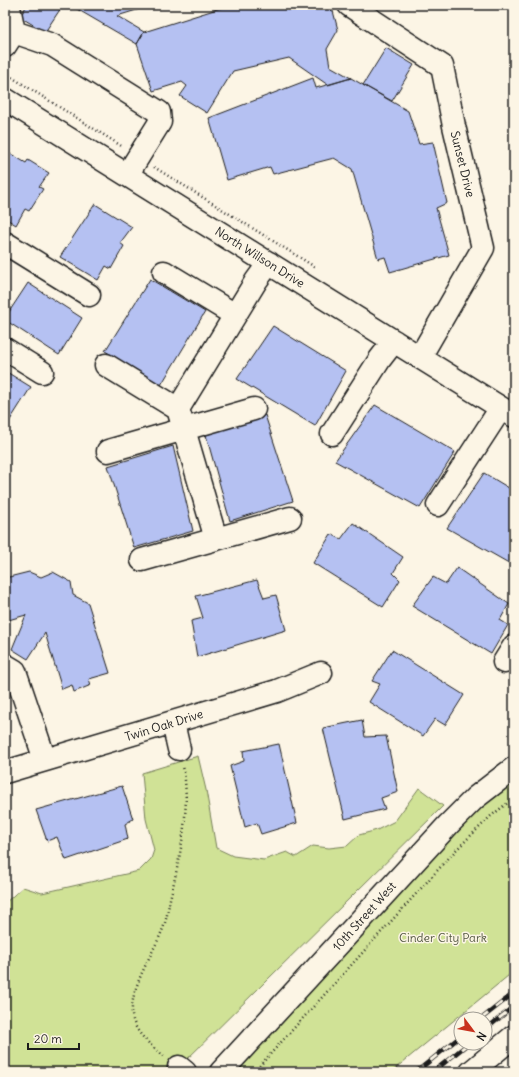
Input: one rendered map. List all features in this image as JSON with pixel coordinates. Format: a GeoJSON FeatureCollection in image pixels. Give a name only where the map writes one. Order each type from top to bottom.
{"type":"FeatureCollection","features":[{"type":"Feature","properties":{"kind":"street"},"geometry":{"type":"LineString","coordinates":[[6,5],[9,7],[10,39],[52,45],[159,112],[160,122],[127,175]]}},
{"type":"Feature","properties":{"kind":"street","name":"Sunset Drive"},"geometry":{"type":"LineString","coordinates":[[349,5],[442,66],[454,126],[483,248],[420,357]]}},
{"type":"Feature","properties":{"kind":"street","name":"North Willson Drive"},"geometry":{"type":"LineString","coordinates":[[5,99],[508,412]]}},
{"type":"Feature","properties":{"kind":"street"},"geometry":{"type":"LineString","coordinates":[[5,243],[89,295]]}},
{"type":"Feature","properties":{"kind":"street"},"geometry":{"type":"LineString","coordinates":[[180,419],[235,315],[269,263]]}},
{"type":"Feature","properties":{"kind":"street"},"geometry":{"type":"LineString","coordinates":[[164,272],[235,315]]}},
{"type":"Feature","properties":{"kind":"street"},"geometry":{"type":"LineString","coordinates":[[332,434],[394,341]]}},
{"type":"Feature","properties":{"kind":"street"},"geometry":{"type":"LineString","coordinates":[[5,349],[42,372]]}},
{"type":"Feature","properties":{"kind":"street"},"geometry":{"type":"LineString","coordinates":[[106,365],[180,419],[216,539]]}},
{"type":"Feature","properties":{"kind":"street"},"geometry":{"type":"LineString","coordinates":[[108,451],[180,419],[254,409]]}},
{"type":"Feature","properties":{"kind":"street"},"geometry":{"type":"LineString","coordinates":[[438,505],[508,412]]}},
{"type":"Feature","properties":{"kind":"street"},"geometry":{"type":"LineString","coordinates":[[142,560],[290,518]]}},
{"type":"Feature","properties":{"kind":"street"},"geometry":{"type":"LineString","coordinates":[[5,665],[15,671],[45,760]]}},
{"type":"Feature","properties":{"kind":"street","name":"Twin Oak Drive"},"geometry":{"type":"LineString","coordinates":[[5,772],[277,691],[321,673]]}},
{"type":"Feature","properties":{"kind":"street"},"geometry":{"type":"LineString","coordinates":[[173,723],[179,749]]}},
{"type":"Feature","properties":{"kind":"street","name":"10th Street West"},"geometry":{"type":"LineString","coordinates":[[221,1072],[449,824],[475,798],[514,768]]}},
{"type":"Feature","properties":{"kind":"street"},"geometry":{"type":"LineString","coordinates":[[471,1072],[514,1036]]}},
{"type":"Feature","properties":{"kind":"path"},"geometry":{"type":"LineString","coordinates":[[5,72],[321,271]]}},
{"type":"Feature","properties":{"kind":"path"},"geometry":{"type":"LineString","coordinates":[[179,749],[184,773],[186,795],[184,827],[176,878],[163,930],[142,973],[132,1001],[132,1015],[138,1031],[152,1047],[182,1069]]}},
{"type":"Feature","properties":{"kind":"path"},"geometry":{"type":"LineString","coordinates":[[254,1072],[456,850],[491,816],[514,798]]}},
{"type":"Feature","properties":{"kind":"green space"},"geometry":{"type":"Polygon","coordinates":[[[198,756],[206,790],[216,848],[233,856],[264,860],[287,852],[296,857],[313,846],[329,848],[347,846],[359,835],[377,830],[395,821],[419,788],[443,806],[174,1072],[5,1072],[5,903],[23,887],[42,893],[139,871],[151,859],[154,850],[146,819],[142,773],[198,756]]]}},
{"type":"Feature","properties":{"kind":"green space","name":"Cinder City Park"},"geometry":{"type":"Polygon","coordinates":[[[514,770],[514,971],[465,1011],[453,1011],[453,1021],[391,1072],[221,1072],[514,770]]]}},
{"type":"Feature","properties":{"kind":"building"},"geometry":{"type":"Polygon","coordinates":[[[27,5],[63,5],[45,32],[20,17],[27,5]]]}},
{"type":"Feature","properties":{"kind":"building"},"geometry":{"type":"Polygon","coordinates":[[[70,5],[153,5],[117,16],[144,32],[137,44],[70,5]]]}},
{"type":"Feature","properties":{"kind":"building"},"geometry":{"type":"Polygon","coordinates":[[[230,5],[323,5],[333,11],[338,30],[327,49],[330,66],[351,78],[328,85],[289,58],[233,71],[207,113],[180,96],[187,86],[182,82],[153,91],[137,44],[144,32],[230,5]]]}},
{"type":"Feature","properties":{"kind":"building"},"geometry":{"type":"Polygon","coordinates":[[[386,48],[414,65],[392,101],[363,85],[386,48]]]}},
{"type":"Feature","properties":{"kind":"building"},"geometry":{"type":"Polygon","coordinates":[[[313,78],[316,88],[351,78],[408,111],[419,144],[433,142],[447,203],[436,208],[449,255],[390,272],[385,257],[378,259],[352,169],[334,158],[273,174],[270,167],[227,180],[209,118],[313,78]]]}},
{"type":"Feature","properties":{"kind":"building"},"geometry":{"type":"Polygon","coordinates":[[[11,154],[26,163],[28,160],[49,173],[39,187],[43,189],[29,211],[25,209],[16,225],[5,218],[5,163],[11,154]]]}},
{"type":"Feature","properties":{"kind":"building"},"geometry":{"type":"Polygon","coordinates":[[[95,204],[132,227],[120,243],[124,246],[111,269],[106,266],[98,280],[60,257],[95,204]]]}},
{"type":"Feature","properties":{"kind":"building"},"geometry":{"type":"Polygon","coordinates":[[[150,279],[205,312],[161,385],[105,351],[150,279]]]}},
{"type":"Feature","properties":{"kind":"building"},"geometry":{"type":"Polygon","coordinates":[[[28,283],[82,318],[59,355],[5,320],[28,283]]]}},
{"type":"Feature","properties":{"kind":"building"},"geometry":{"type":"Polygon","coordinates":[[[273,326],[346,371],[315,426],[237,379],[273,326]]]}},
{"type":"Feature","properties":{"kind":"building"},"geometry":{"type":"Polygon","coordinates":[[[5,371],[31,387],[5,428],[5,371]]]}},
{"type":"Feature","properties":{"kind":"building"},"geometry":{"type":"Polygon","coordinates":[[[375,405],[455,452],[420,508],[335,461],[375,405]]]}},
{"type":"Feature","properties":{"kind":"building"},"geometry":{"type":"Polygon","coordinates":[[[265,415],[293,501],[230,521],[206,435],[265,415]]]}},
{"type":"Feature","properties":{"kind":"building"},"geometry":{"type":"Polygon","coordinates":[[[173,446],[193,531],[134,548],[108,466],[173,446]]]}},
{"type":"Feature","properties":{"kind":"building"},"geometry":{"type":"Polygon","coordinates":[[[484,473],[514,491],[514,566],[447,528],[484,473]]]}},
{"type":"Feature","properties":{"kind":"building"},"geometry":{"type":"Polygon","coordinates":[[[353,523],[403,557],[393,573],[400,580],[383,607],[313,563],[331,534],[341,539],[353,523]]]}},
{"type":"Feature","properties":{"kind":"building"},"geometry":{"type":"Polygon","coordinates":[[[457,568],[509,604],[500,620],[508,625],[491,654],[412,606],[433,577],[446,584],[457,568]]]}},
{"type":"Feature","properties":{"kind":"building"},"geometry":{"type":"Polygon","coordinates":[[[29,572],[41,577],[53,572],[71,582],[73,595],[88,603],[110,673],[89,679],[91,685],[74,692],[72,685],[62,689],[45,633],[28,659],[12,649],[26,615],[5,621],[5,578],[29,572]]]}},
{"type":"Feature","properties":{"kind":"building"},"geometry":{"type":"Polygon","coordinates":[[[257,580],[264,598],[276,595],[286,630],[197,657],[191,621],[203,618],[196,596],[257,580]]]}},
{"type":"Feature","properties":{"kind":"building"},"geometry":{"type":"Polygon","coordinates":[[[392,650],[464,695],[445,725],[435,719],[423,736],[369,702],[380,684],[372,681],[392,650]]]}},
{"type":"Feature","properties":{"kind":"building"},"geometry":{"type":"Polygon","coordinates":[[[362,720],[365,737],[386,736],[398,792],[381,798],[385,809],[345,819],[323,728],[362,720]]]}},
{"type":"Feature","properties":{"kind":"building"},"geometry":{"type":"Polygon","coordinates":[[[279,744],[297,823],[261,834],[257,823],[245,827],[230,766],[244,761],[243,751],[279,744]]]}},
{"type":"Feature","properties":{"kind":"building"},"geometry":{"type":"Polygon","coordinates":[[[122,786],[133,819],[125,824],[128,839],[66,860],[57,837],[47,841],[36,810],[122,786]]]}},
{"type":"Feature","properties":{"kind":"railway"},"geometry":{"type":"LineString","coordinates":[[491,1011],[514,993]]}},
{"type":"Feature","properties":{"kind":"railway"},"geometry":{"type":"LineString","coordinates":[[493,1023],[514,1006]]}},
{"type":"Feature","properties":{"kind":"railway"},"geometry":{"type":"LineString","coordinates":[[416,1072],[453,1042]]}},
{"type":"Feature","properties":{"kind":"railway"},"geometry":{"type":"LineString","coordinates":[[433,1072],[459,1051]]}}]}
